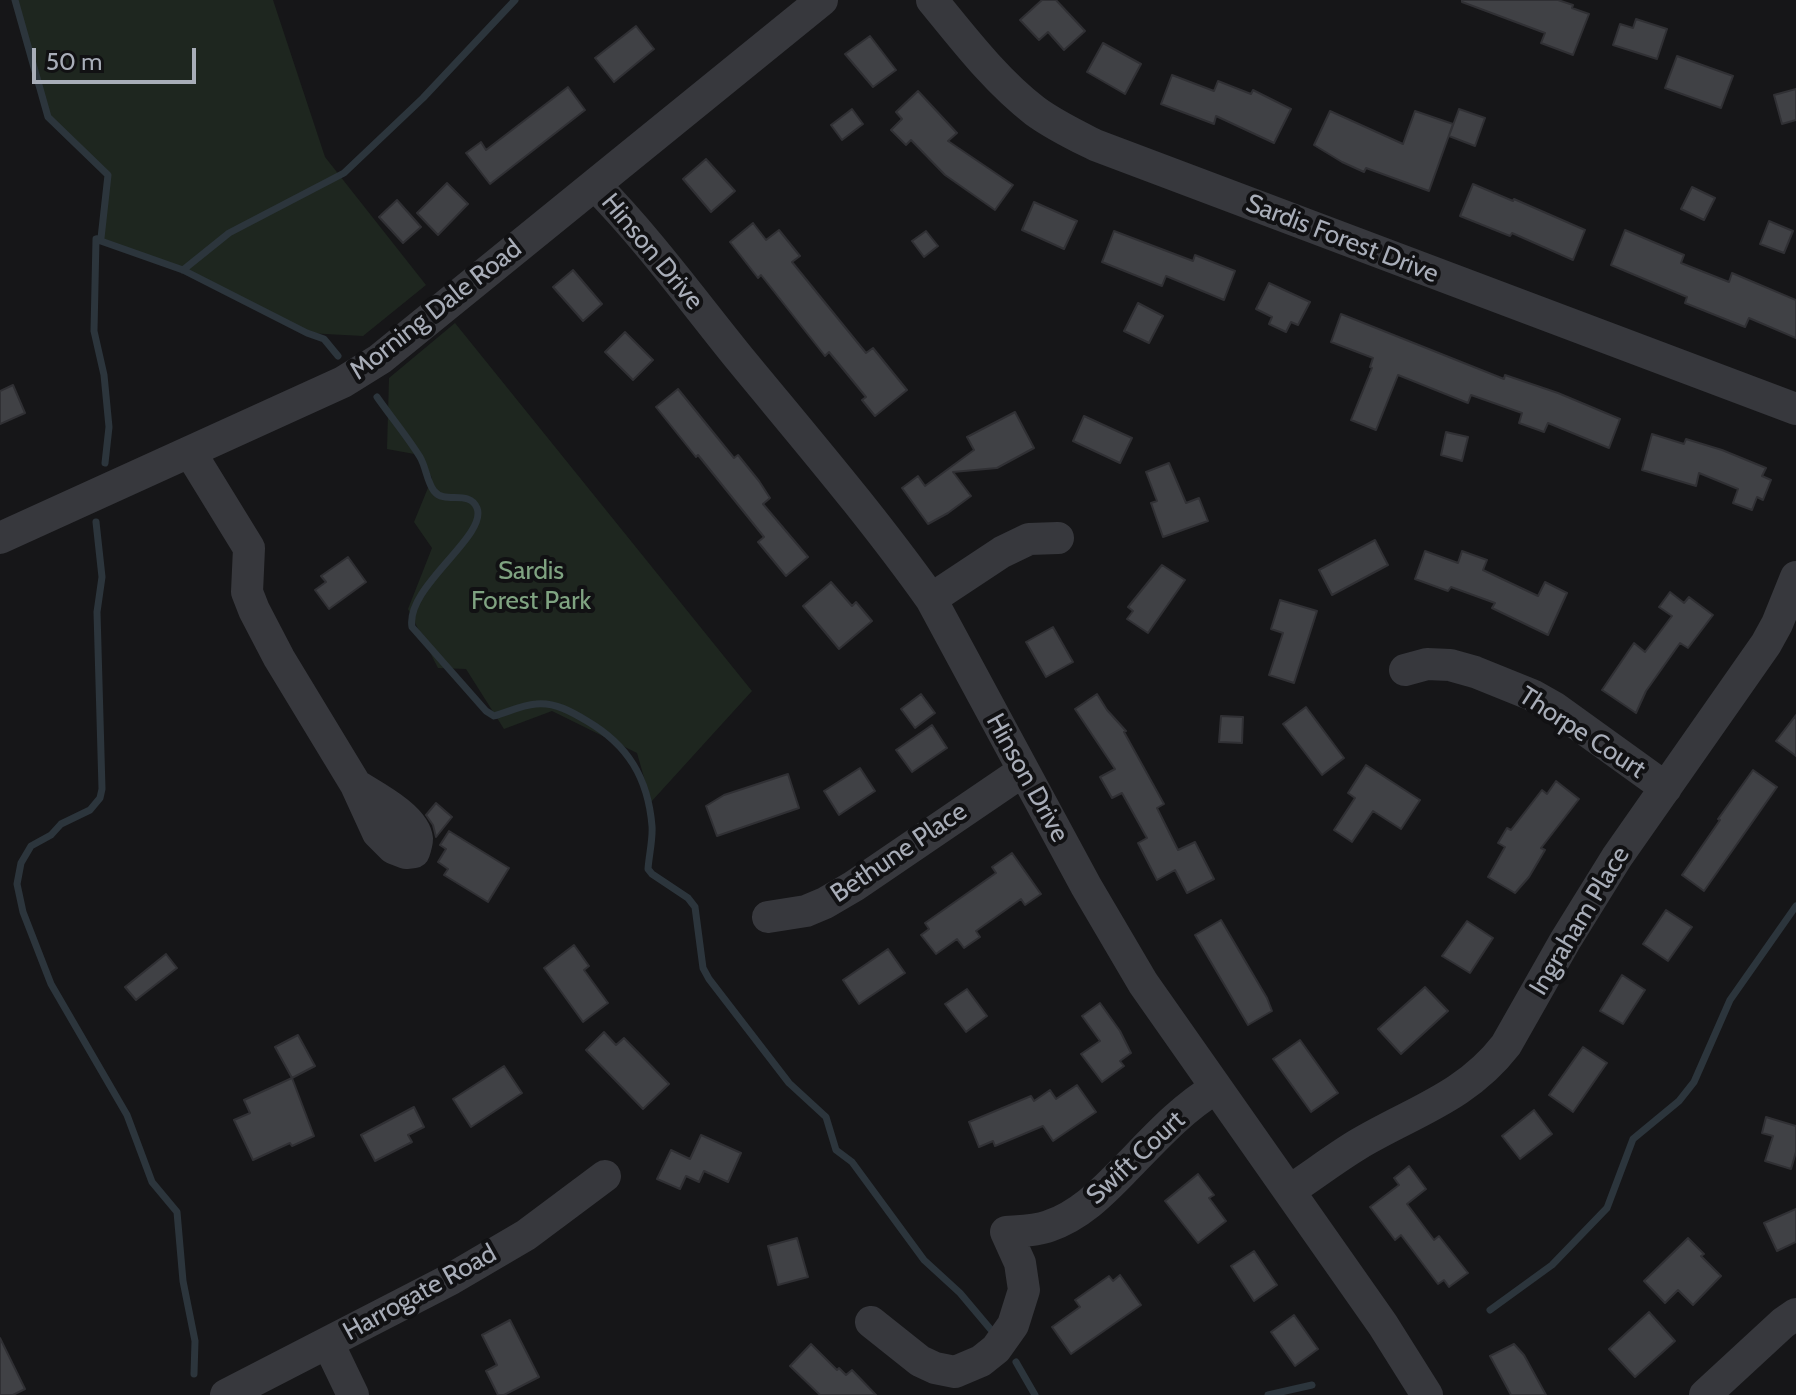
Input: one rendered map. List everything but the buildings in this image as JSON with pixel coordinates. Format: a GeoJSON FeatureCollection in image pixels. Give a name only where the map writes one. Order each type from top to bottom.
{"type":"FeatureCollection","features":[{"type":"Feature","properties":{"kind":"street","name":"Morning Dale Road"},"geometry":{"type":"LineString","coordinates":[[0,538],[343,382],[371,365],[822,0]]}},
{"type":"Feature","properties":{"kind":"street","name":"Sardis Forest Drive"},"geometry":{"type":"LineString","coordinates":[[932,0],[976,54],[1013,92],[1058,126],[1095,145],[1796,409]]}},
{"type":"Feature","properties":{"kind":"street","name":"Hinson Drive"},"geometry":{"type":"LineString","coordinates":[[595,185],[786,413],[931,599],[1086,886],[1143,983],[1383,1325],[1427,1395]]}},
{"type":"Feature","properties":{"kind":"street"},"geometry":{"type":"LineString","coordinates":[[190,452],[249,548],[247,592],[254,610],[279,658],[356,785]]}},
{"type":"Feature","properties":{"kind":"street"},"geometry":{"type":"LineString","coordinates":[[931,599],[1002,552],[1029,539],[1058,538]]}},
{"type":"Feature","properties":{"kind":"street","name":"Ingraham Place"},"geometry":{"type":"LineString","coordinates":[[1289,1191],[1358,1145],[1461,1088],[1495,1059],[1617,857],[1766,644],[1796,577]]}},
{"type":"Feature","properties":{"kind":"street","name":"Thorpe Court"},"geometry":{"type":"LineString","coordinates":[[1405,670],[1427,664],[1450,665],[1532,695],[1555,708],[1666,788]]}},
{"type":"Feature","properties":{"kind":"street","name":"Bethune Place"},"geometry":{"type":"LineString","coordinates":[[768,917],[806,911],[825,903],[1023,771]]}},
{"type":"Feature","properties":{"kind":"street","name":"Swift Court"},"geometry":{"type":"LineString","coordinates":[[871,1322],[920,1361],[935,1368],[955,1372],[981,1361],[996,1349],[1013,1325],[1024,1290],[1020,1263],[1006,1232],[1050,1226],[1086,1207],[1165,1128],[1216,1088]]}},
{"type":"Feature","properties":{"kind":"street","name":"Harrogate Road"},"geometry":{"type":"LineString","coordinates":[[226,1395],[451,1279],[526,1235],[605,1176]]}},
{"type":"Feature","properties":{"kind":"street"},"geometry":{"type":"LineString","coordinates":[[1705,1395],[1796,1314]]}},
{"type":"Feature","properties":{"kind":"street"},"geometry":{"type":"LineString","coordinates":[[328,1343],[353,1395]]}},
{"type":"Feature","properties":{"kind":"green space"},"geometry":{"type":"Polygon","coordinates":[[[15,0],[273,0],[325,157],[426,285],[363,336],[307,333],[183,270],[96,239],[101,238],[108,175],[48,117],[15,0]]]}},
{"type":"Feature","properties":{"kind":"green space","name":"Sardis Forest Park"},"geometry":{"type":"Polygon","coordinates":[[[455,323],[752,691],[651,802],[637,753],[552,711],[504,729],[466,669],[438,668],[408,609],[432,548],[414,522],[432,478],[420,455],[387,449],[389,378],[455,323]]]}},
{"type":"Feature","properties":{"kind":"waterway"},"geometry":{"type":"LineString","coordinates":[[15,0],[48,117],[108,175],[101,238],[96,239],[94,331],[104,375],[109,427],[105,463]]}},
{"type":"Feature","properties":{"kind":"waterway"},"geometry":{"type":"LineString","coordinates":[[183,270],[229,233],[344,173],[423,98],[515,0]]}},
{"type":"Feature","properties":{"kind":"waterway"},"geometry":{"type":"LineString","coordinates":[[98,240],[183,270],[324,339],[338,356]]}},
{"type":"Feature","properties":{"kind":"waterway"},"geometry":{"type":"LineString","coordinates":[[377,397],[420,457],[434,491],[444,497],[468,499],[477,508],[477,520],[470,533],[421,595],[413,612],[412,627],[486,711],[494,716],[531,705],[557,706],[601,730],[625,752],[640,778],[650,809],[652,831],[648,869],[688,898],[695,907],[703,968],[709,979],[789,1083],[826,1117],[836,1150],[852,1162],[924,1260],[960,1293],[992,1331]]}},
{"type":"Feature","properties":{"kind":"waterway"},"geometry":{"type":"LineString","coordinates":[[96,522],[102,577],[97,612],[102,789],[100,798],[90,810],[61,824],[51,835],[31,846],[21,863],[17,884],[23,912],[51,984],[127,1115],[152,1182],[177,1212],[183,1281],[195,1341],[194,1374]]}},
{"type":"Feature","properties":{"kind":"waterway"},"geometry":{"type":"LineString","coordinates":[[1490,1310],[1552,1265],[1607,1208],[1633,1139],[1679,1101],[1694,1082],[1730,1000],[1796,906]]}},
{"type":"Feature","properties":{"kind":"waterway"},"geometry":{"type":"LineString","coordinates":[[1016,1362],[1035,1395]]}},
{"type":"Feature","properties":{"kind":"waterway"},"geometry":{"type":"LineString","coordinates":[[1268,1395],[1312,1385]]}}]}
